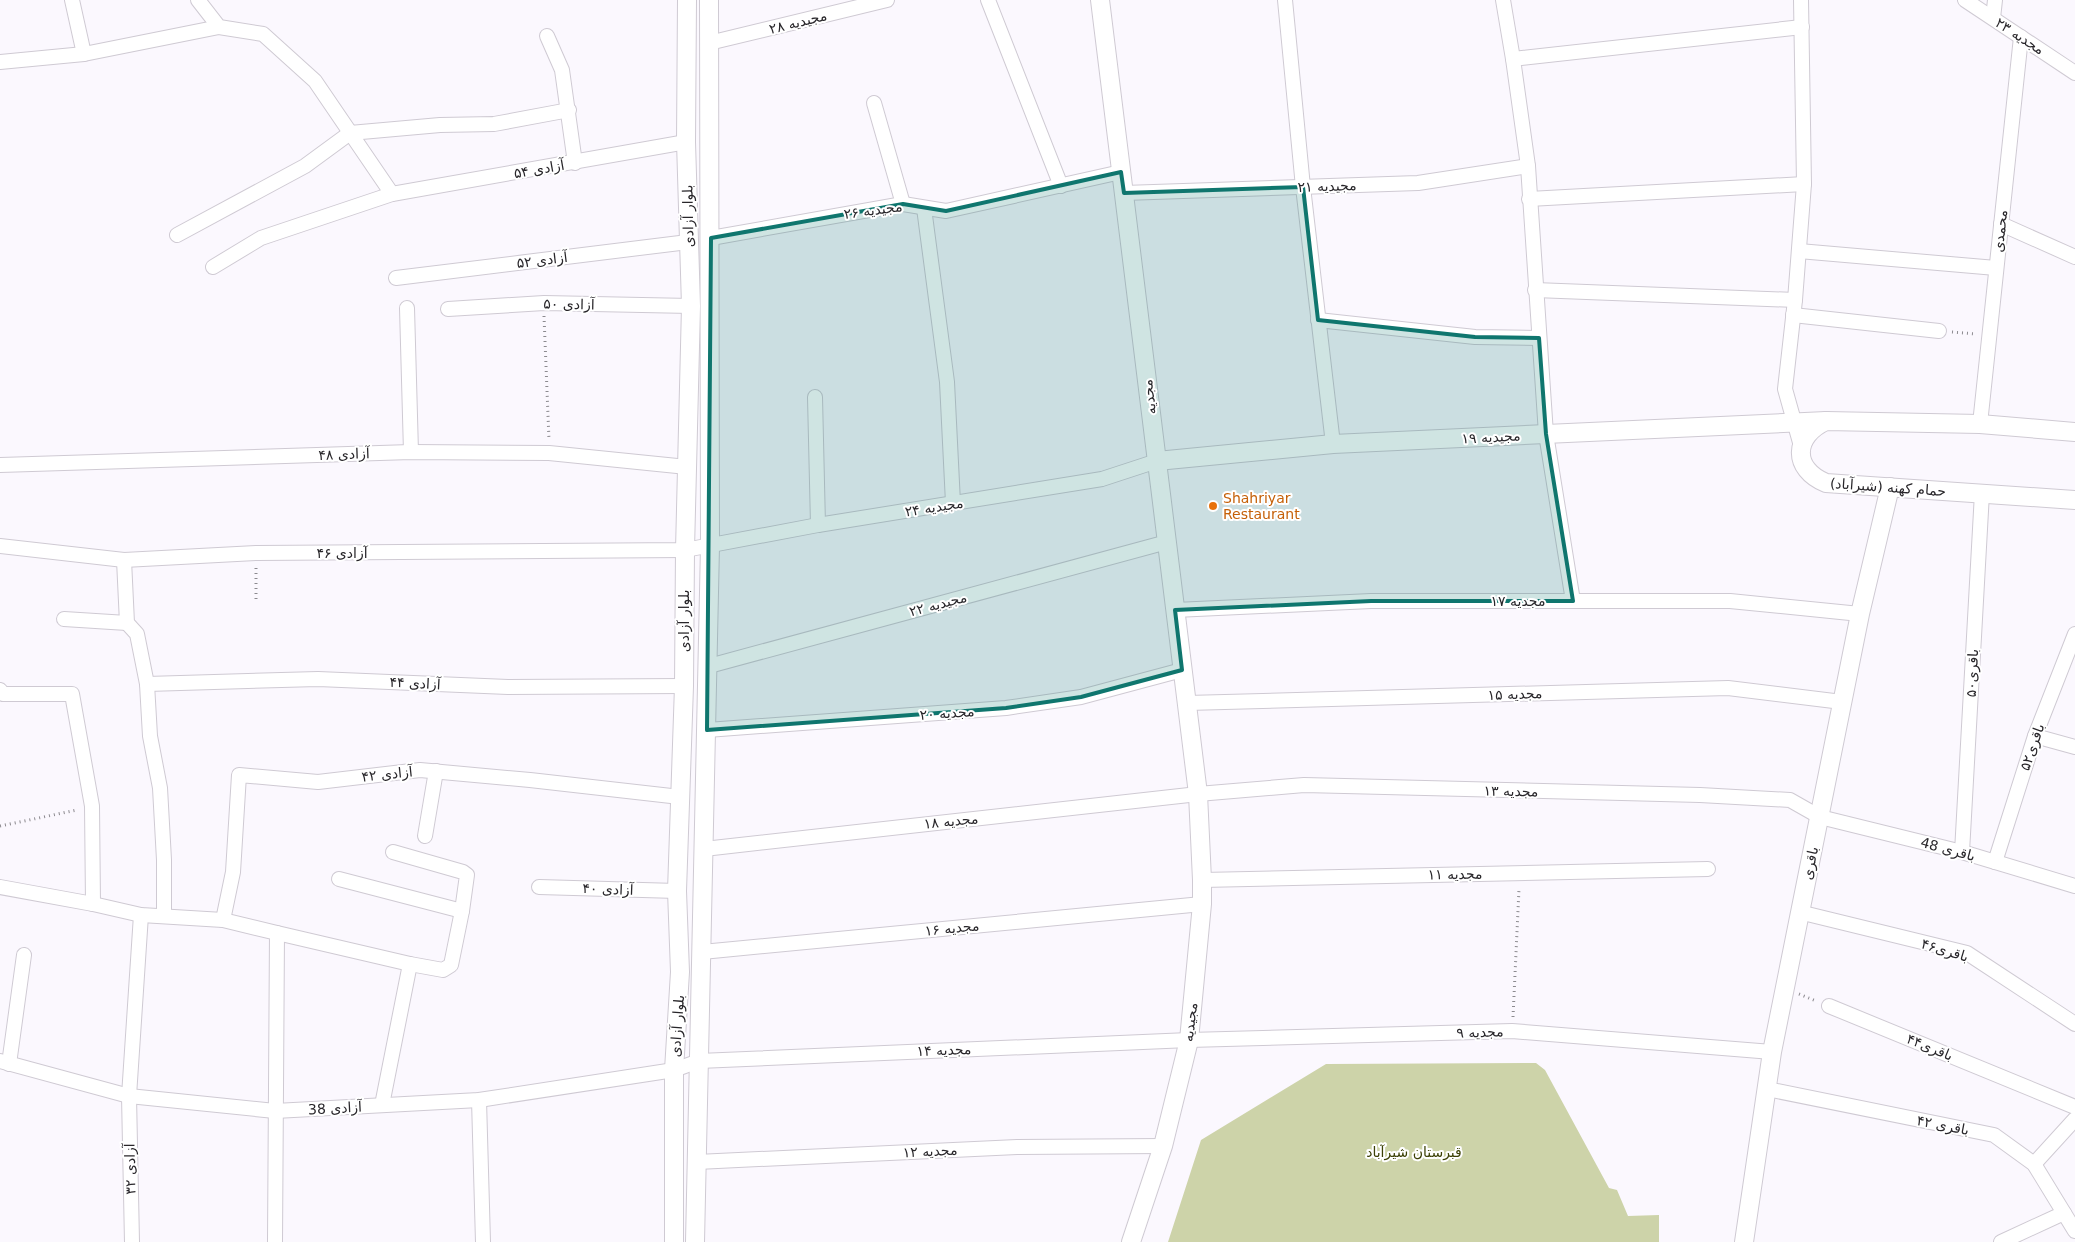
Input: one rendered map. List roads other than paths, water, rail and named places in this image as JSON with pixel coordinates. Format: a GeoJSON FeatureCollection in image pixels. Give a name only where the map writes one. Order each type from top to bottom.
{"type":"FeatureCollection","features":[{"type":"Feature","properties":{"kind":"street"},"geometry":{"type":"LineString","coordinates":[[72,0],[84,54]]}},
{"type":"Feature","properties":{"kind":"street"},"geometry":{"type":"LineString","coordinates":[[198,0],[219,27]]}},
{"type":"Feature","properties":{"kind":"street","name":"بلوار آزادی"},"geometry":{"type":"LineString","coordinates":[[674,1242],[674,1070],[680,972],[677,891],[684,686],[685,550],[691,306],[686,142],[687,0]]}},
{"type":"Feature","properties":{"kind":"street","name":"بلوار آزادی"},"geometry":{"type":"LineString","coordinates":[[695,1242],[709,666],[711,238],[709,0]]}},
{"type":"Feature","properties":{"kind":"street","name":"مجیدیه ۲۸"},"geometry":{"type":"LineString","coordinates":[[709,43],[887,0]]}},
{"type":"Feature","properties":{"kind":"street"},"geometry":{"type":"LineString","coordinates":[[988,0],[1061,186]]}},
{"type":"Feature","properties":{"kind":"street","name":"مجدیه"},"geometry":{"type":"LineString","coordinates":[[1100,0],[1198,794]]}},
{"type":"Feature","properties":{"kind":"street"},"geometry":{"type":"LineString","coordinates":[[1285,0],[1303,187],[1333,444]]}},
{"type":"Feature","properties":{"kind":"street"},"geometry":{"type":"LineString","coordinates":[[1503,0],[1528,166],[1546,434],[1573,601]]}},
{"type":"Feature","properties":{"kind":"street"},"geometry":{"type":"LineString","coordinates":[[1801,0],[1804,184],[1795,300],[1785,389],[1801,446]]}},
{"type":"Feature","properties":{"kind":"street","name":"مجدیه ۲۳"},"geometry":{"type":"LineString","coordinates":[[1965,0],[2075,72]]}},
{"type":"Feature","properties":{"kind":"street"},"geometry":{"type":"LineString","coordinates":[[1993,18],[1995,0]]}},
{"type":"Feature","properties":{"kind":"street"},"geometry":{"type":"LineString","coordinates":[[0,62],[84,54],[219,27],[263,34],[314,81],[392,194]]}},
{"type":"Feature","properties":{"kind":"street"},"geometry":{"type":"LineString","coordinates":[[1513,59],[1802,27]]}},
{"type":"Feature","properties":{"kind":"street"},"geometry":{"type":"LineString","coordinates":[[547,36],[562,70],[575,163]]}},
{"type":"Feature","properties":{"kind":"street","name":"محمدی"},"geometry":{"type":"LineString","coordinates":[[1980,424],[2021,37]]}},
{"type":"Feature","properties":{"kind":"street"},"geometry":{"type":"LineString","coordinates":[[874,103],[903,204]]}},
{"type":"Feature","properties":{"kind":"street"},"geometry":{"type":"LineString","coordinates":[[177,235],[304,166],[350,133],[440,125],[494,124],[569,110]]}},
{"type":"Feature","properties":{"kind":"street","name":"آزادی ۵۴"},"geometry":{"type":"LineString","coordinates":[[213,268],[261,238],[392,194],[686,142]]}},
{"type":"Feature","properties":{"kind":"street","name":"مجیدیه ۲۱"},"geometry":{"type":"LineString","coordinates":[[1124,193],[1418,183],[1528,166]]}},
{"type":"Feature","properties":{"kind":"street","name":"مجیدیه ۲۶"},"geometry":{"type":"LineString","coordinates":[[711,238],[903,204],[946,212],[1122,172]]}},
{"type":"Feature","properties":{"kind":"street"},"geometry":{"type":"LineString","coordinates":[[1529,199],[1804,184]]}},
{"type":"Feature","properties":{"kind":"street"},"geometry":{"type":"LineString","coordinates":[[924,208],[947,382],[953,503]]}},
{"type":"Feature","properties":{"kind":"street"},"geometry":{"type":"LineString","coordinates":[[2001,224],[2075,257]]}},
{"type":"Feature","properties":{"kind":"street"},"geometry":{"type":"LineString","coordinates":[[688,242],[711,238]]}},
{"type":"Feature","properties":{"kind":"street","name":"آزادی ۵۲"},"geometry":{"type":"LineString","coordinates":[[396,278],[688,242]]}},
{"type":"Feature","properties":{"kind":"street"},"geometry":{"type":"LineString","coordinates":[[1799,251],[1996,268]]}},
{"type":"Feature","properties":{"kind":"street"},"geometry":{"type":"LineString","coordinates":[[1536,290],[1795,300]]}},
{"type":"Feature","properties":{"kind":"street","name":"آزادی ۵۰"},"geometry":{"type":"LineString","coordinates":[[448,309],[544,303],[691,306]]}},
{"type":"Feature","properties":{"kind":"street"},"geometry":{"type":"LineString","coordinates":[[407,308],[411,452]]}},
{"type":"Feature","properties":{"kind":"street"},"geometry":{"type":"LineString","coordinates":[[1793,315],[1939,331]]}},
{"type":"Feature","properties":{"kind":"street"},"geometry":{"type":"LineString","coordinates":[[1318,320],[1475,337],[1539,338]]}},
{"type":"Feature","properties":{"kind":"street"},"geometry":{"type":"LineString","coordinates":[[816,397],[818,526]]}},
{"type":"Feature","properties":{"kind":"street"},"geometry":{"type":"LineString","coordinates":[[1801,446],[1806,435],[1814,426],[1826,421],[1980,424],[2075,432]]}},
{"type":"Feature","properties":{"kind":"street","name":"مجیدیه ۱۹"},"geometry":{"type":"LineString","coordinates":[[1157,460],[1333,444],[1826,421]]}},
{"type":"Feature","properties":{"kind":"street","name":"حمام کهنه (شیرآباد)"},"geometry":{"type":"LineString","coordinates":[[1801,446],[1801,458],[1806,470],[1815,478],[1826,483],[2075,500]]}},
{"type":"Feature","properties":{"kind":"street","name":"آزادی ۴۸"},"geometry":{"type":"LineString","coordinates":[[0,465],[411,452],[549,453],[687,467]]}},
{"type":"Feature","properties":{"kind":"street","name":"مجیدیه ۲۴"},"geometry":{"type":"LineString","coordinates":[[710,546],[818,526],[1102,479],[1157,460]]}},
{"type":"Feature","properties":{"kind":"street"},"geometry":{"type":"LineString","coordinates":[[687,467],[711,467]]}},
{"type":"Feature","properties":{"kind":"street","name":"باقری"},"geometry":{"type":"LineString","coordinates":[[1744,1242],[1772,1052],[1860,614],[1890,487]]}},
{"type":"Feature","properties":{"kind":"street","name":"باقری۵۰"},"geometry":{"type":"LineString","coordinates":[[1962,852],[1982,494]]}},
{"type":"Feature","properties":{"kind":"street","name":"مجیدیه ۲۲"},"geometry":{"type":"LineString","coordinates":[[709,666],[1167,542]]}},
{"type":"Feature","properties":{"kind":"street","name":"آزادی ۴۶"},"geometry":{"type":"LineString","coordinates":[[0,546],[124,560],[256,554],[685,550],[710,546]]}},
{"type":"Feature","properties":{"kind":"street"},"geometry":{"type":"LineString","coordinates":[[124,560],[127,623],[137,634],[147,684],[150,736],[160,788],[164,860],[164,915]]}},
{"type":"Feature","properties":{"kind":"street","name":"مجدیه ۱۷"},"geometry":{"type":"LineString","coordinates":[[1175,610],[1371,601],[1730,601],[1860,614]]}},
{"type":"Feature","properties":{"kind":"street"},"geometry":{"type":"LineString","coordinates":[[64,619],[127,623]]}},
{"type":"Feature","properties":{"kind":"street","name":"باقری۵۲"},"geometry":{"type":"LineString","coordinates":[[1994,862],[2035,736],[2075,634]]}},
{"type":"Feature","properties":{"kind":"street","name":"مجدیه ۲۰"},"geometry":{"type":"LineString","coordinates":[[707,730],[1006,708],[1081,697],[1182,670]]}},
{"type":"Feature","properties":{"kind":"street","name":"آزادی ۴۴"},"geometry":{"type":"LineString","coordinates":[[147,684],[318,679],[508,687],[684,686]]}},
{"type":"Feature","properties":{"kind":"street","name":"مجدیه ۱۵"},"geometry":{"type":"LineString","coordinates":[[1187,702],[1728,688],[1842,702]]}},
{"type":"Feature","properties":{"kind":"street"},"geometry":{"type":"LineString","coordinates":[[1,693],[72,694],[92,806],[93,904]]}},
{"type":"Feature","properties":{"kind":"street"},"geometry":{"type":"LineString","coordinates":[[2035,736],[2075,747]]}},
{"type":"Feature","properties":{"kind":"street","name":"آزادی ۴۲"},"geometry":{"type":"LineString","coordinates":[[223,920],[233,872],[239,775],[318,782],[420,770],[680,797]]}},
{"type":"Feature","properties":{"kind":"street"},"geometry":{"type":"LineString","coordinates":[[425,836],[436,772]]}},
{"type":"Feature","properties":{"kind":"street","name":"مجدیه ۱۳"},"geometry":{"type":"LineString","coordinates":[[1198,794],[1304,785],[1700,795],[1790,800],[1820,817]]}},
{"type":"Feature","properties":{"kind":"street","name":"مجدیه ۱۸"},"geometry":{"type":"LineString","coordinates":[[704,849],[1198,794]]}},
{"type":"Feature","properties":{"kind":"street","name":"مجیدیه"},"geometry":{"type":"LineString","coordinates":[[1131,1242],[1162,1146],[1188,1040],[1202,904],[1198,794]]}},
{"type":"Feature","properties":{"kind":"street","name":"باقری 48"},"geometry":{"type":"LineString","coordinates":[[1820,817],[1962,852],[2075,886]]}},
{"type":"Feature","properties":{"kind":"street"},"geometry":{"type":"LineString","coordinates":[[0,887],[141,915],[223,920],[410,964],[443,970],[448,968],[451,965],[467,875],[463,872],[393,852]]}},
{"type":"Feature","properties":{"kind":"street","name":"مجدیه ۱۱"},"geometry":{"type":"LineString","coordinates":[[1202,880],[1708,869]]}},
{"type":"Feature","properties":{"kind":"street"},"geometry":{"type":"LineString","coordinates":[[338,879],[462,911]]}},
{"type":"Feature","properties":{"kind":"street","name":"آزادی ۴۰"},"geometry":{"type":"LineString","coordinates":[[538,887],[677,891]]}},
{"type":"Feature","properties":{"kind":"street","name":"مجدیه ۱۶"},"geometry":{"type":"LineString","coordinates":[[702,952],[1202,904]]}},
{"type":"Feature","properties":{"kind":"street","name":"باقری۴۶"},"geometry":{"type":"LineString","coordinates":[[1800,912],[1967,953],[2075,1024]]}},
{"type":"Feature","properties":{"kind":"street","name":"آزادی ۳۲"},"geometry":{"type":"LineString","coordinates":[[132,1242],[129,1096],[141,915]]}},
{"type":"Feature","properties":{"kind":"street"},"geometry":{"type":"LineString","coordinates":[[678,918],[703,918]]}},
{"type":"Feature","properties":{"kind":"street"},"geometry":{"type":"LineString","coordinates":[[275,1242],[277,933]]}},
{"type":"Feature","properties":{"kind":"street"},"geometry":{"type":"LineString","coordinates":[[4,1062],[24,956]]}},
{"type":"Feature","properties":{"kind":"street"},"geometry":{"type":"LineString","coordinates":[[382,1105],[410,964]]}},
{"type":"Feature","properties":{"kind":"street","name":"باقری۴۴"},"geometry":{"type":"LineString","coordinates":[[1829,1006],[2075,1107]]}},
{"type":"Feature","properties":{"kind":"street","name":"مجدیه ۹"},"geometry":{"type":"LineString","coordinates":[[1188,1040],[1512,1031],[1772,1052]]}},
{"type":"Feature","properties":{"kind":"street","name":"مجدیه ۱۴"},"geometry":{"type":"LineString","coordinates":[[674,1070],[699,1061],[1188,1040]]}},
{"type":"Feature","properties":{"kind":"street","name":"آزادی 38"},"geometry":{"type":"LineString","coordinates":[[4,1062],[129,1096],[275,1111],[479,1100],[674,1070]]}},
{"type":"Feature","properties":{"kind":"street","name":"باقری ۴۲"},"geometry":{"type":"LineString","coordinates":[[1767,1089],[1994,1135],[2034,1164],[2075,1231]]}},
{"type":"Feature","properties":{"kind":"street"},"geometry":{"type":"LineString","coordinates":[[479,1100],[483,1242]]}},
{"type":"Feature","properties":{"kind":"street"},"geometry":{"type":"LineString","coordinates":[[2034,1164],[2075,1119]]}},
{"type":"Feature","properties":{"kind":"street","name":"مجدیه ۱۲"},"geometry":{"type":"LineString","coordinates":[[697,1162],[1017,1148],[1162,1146]]}},
{"type":"Feature","properties":{"kind":"street"},"geometry":{"type":"LineString","coordinates":[[2001,1242],[2064,1213]]}},
{"type":"Feature","properties":{"kind":"place","name":"Shahriyar Restaurant"},"geometry":{"type":"Point","coordinates":[1213,506]}},
{"type":"Feature","properties":{"kind":"park label","name":"قبرستان شیرآباد"},"geometry":{"type":"Point","coordinates":[1414,1152]}}]}
